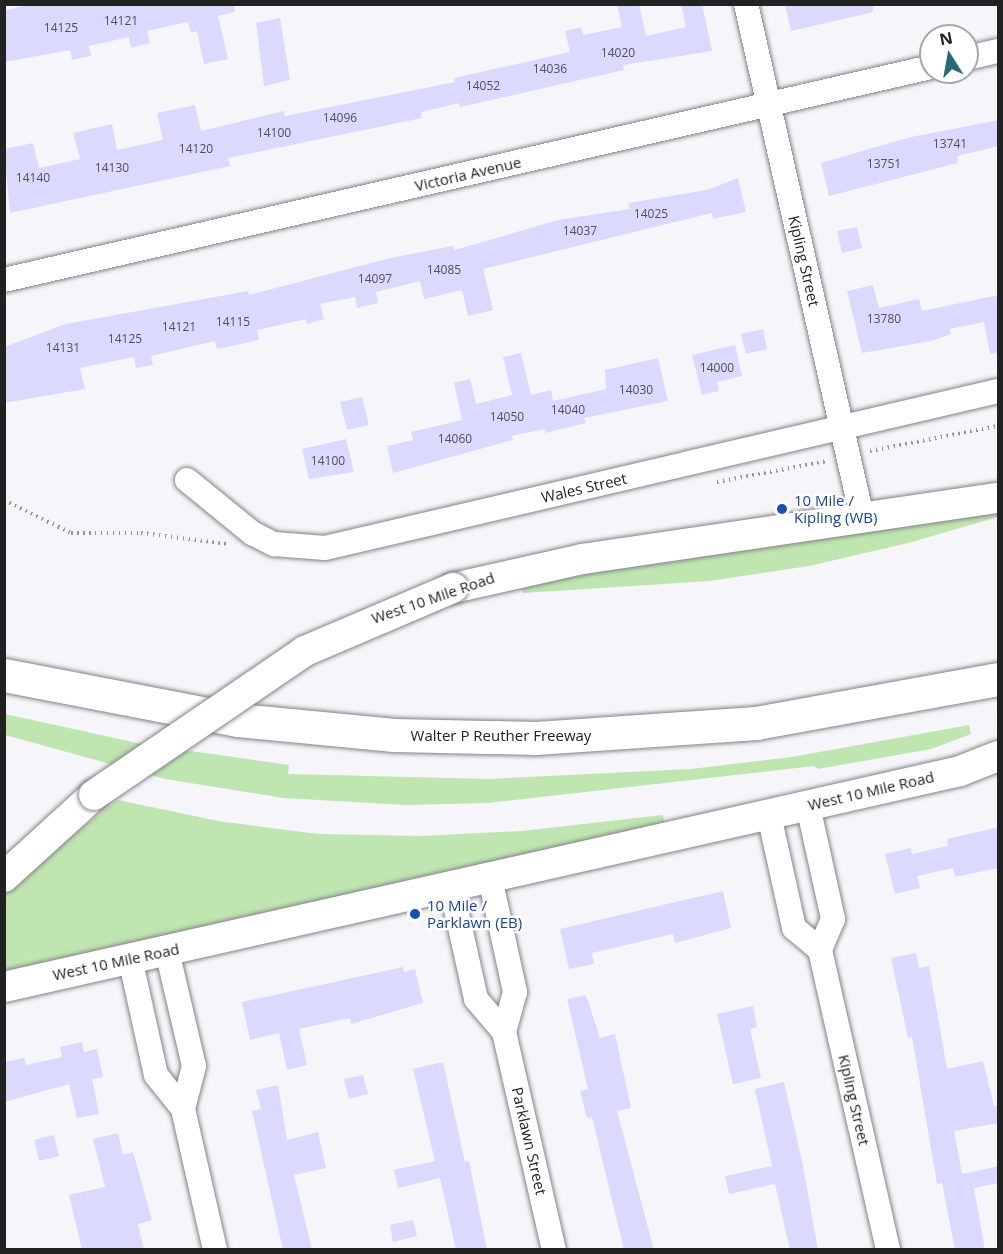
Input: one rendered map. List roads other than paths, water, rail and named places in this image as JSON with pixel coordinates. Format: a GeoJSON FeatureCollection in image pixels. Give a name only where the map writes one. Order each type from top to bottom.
{"type":"FeatureCollection","features":[{"type":"Feature","properties":{"kind":"highway","name":"Walter P Reuther Freeway"},"geometry":{"type":"LineString","coordinates":[[4,675],[249,722],[394,735],[514,738],[606,736],[756,723],[999,679]]}},
{"type":"Feature","properties":{"kind":"main road","name":"West 10 Mile Road"},"geometry":{"type":"LineString","coordinates":[[4,859],[305,651],[453,588],[583,559],[999,498]]}},
{"type":"Feature","properties":{"kind":"main road","name":"West 10 Mile Road"},"geometry":{"type":"LineString","coordinates":[[4,987],[960,771],[997,756]]}},
{"type":"Feature","properties":{"kind":"main road"},"geometry":{"type":"LineString","coordinates":[[4,877],[94,795]]}},
{"type":"Feature","properties":{"kind":"street","name":"Kipling Street"},"geometry":{"type":"LineString","coordinates":[[746,4],[862,517]]}},
{"type":"Feature","properties":{"kind":"street"},"geometry":{"type":"LineString","coordinates":[[979,55],[999,51]]}},
{"type":"Feature","properties":{"kind":"street","name":"Victoria Avenue"},"geometry":{"type":"LineString","coordinates":[[4,280],[919,70]]}},
{"type":"Feature","properties":{"kind":"street","name":"Wales Street"},"geometry":{"type":"LineString","coordinates":[[187,480],[252,532],[274,544],[325,548],[999,392]]}},
{"type":"Feature","properties":{"kind":"street"},"geometry":{"type":"LineString","coordinates":[[769,815],[794,928],[820,950],[833,919],[808,806]]}},
{"type":"Feature","properties":{"kind":"street","name":"Parklawn Street"},"geometry":{"type":"LineString","coordinates":[[490,878],[515,992],[504,1032]]}},
{"type":"Feature","properties":{"kind":"street","name":"Parklawn Street"},"geometry":{"type":"LineString","coordinates":[[451,887],[476,999],[504,1032],[554,1250]]}},
{"type":"Feature","properties":{"kind":"street","name":"Kipling Street"},"geometry":{"type":"LineString","coordinates":[[820,950],[888,1250]]}},
{"type":"Feature","properties":{"kind":"street"},"geometry":{"type":"LineString","coordinates":[[167,951],[194,1066],[183,1109]]}},
{"type":"Feature","properties":{"kind":"street"},"geometry":{"type":"LineString","coordinates":[[130,958],[156,1075],[183,1109],[215,1250]]}},
{"type":"Feature","properties":{"kind":"place","name":"10 Mile / Kipling (WB)"},"geometry":{"type":"Point","coordinates":[782,509]}},
{"type":"Feature","properties":{"kind":"place","name":"10 Mile / Parklawn (EB)"},"geometry":{"type":"Point","coordinates":[415,914]}}]}
